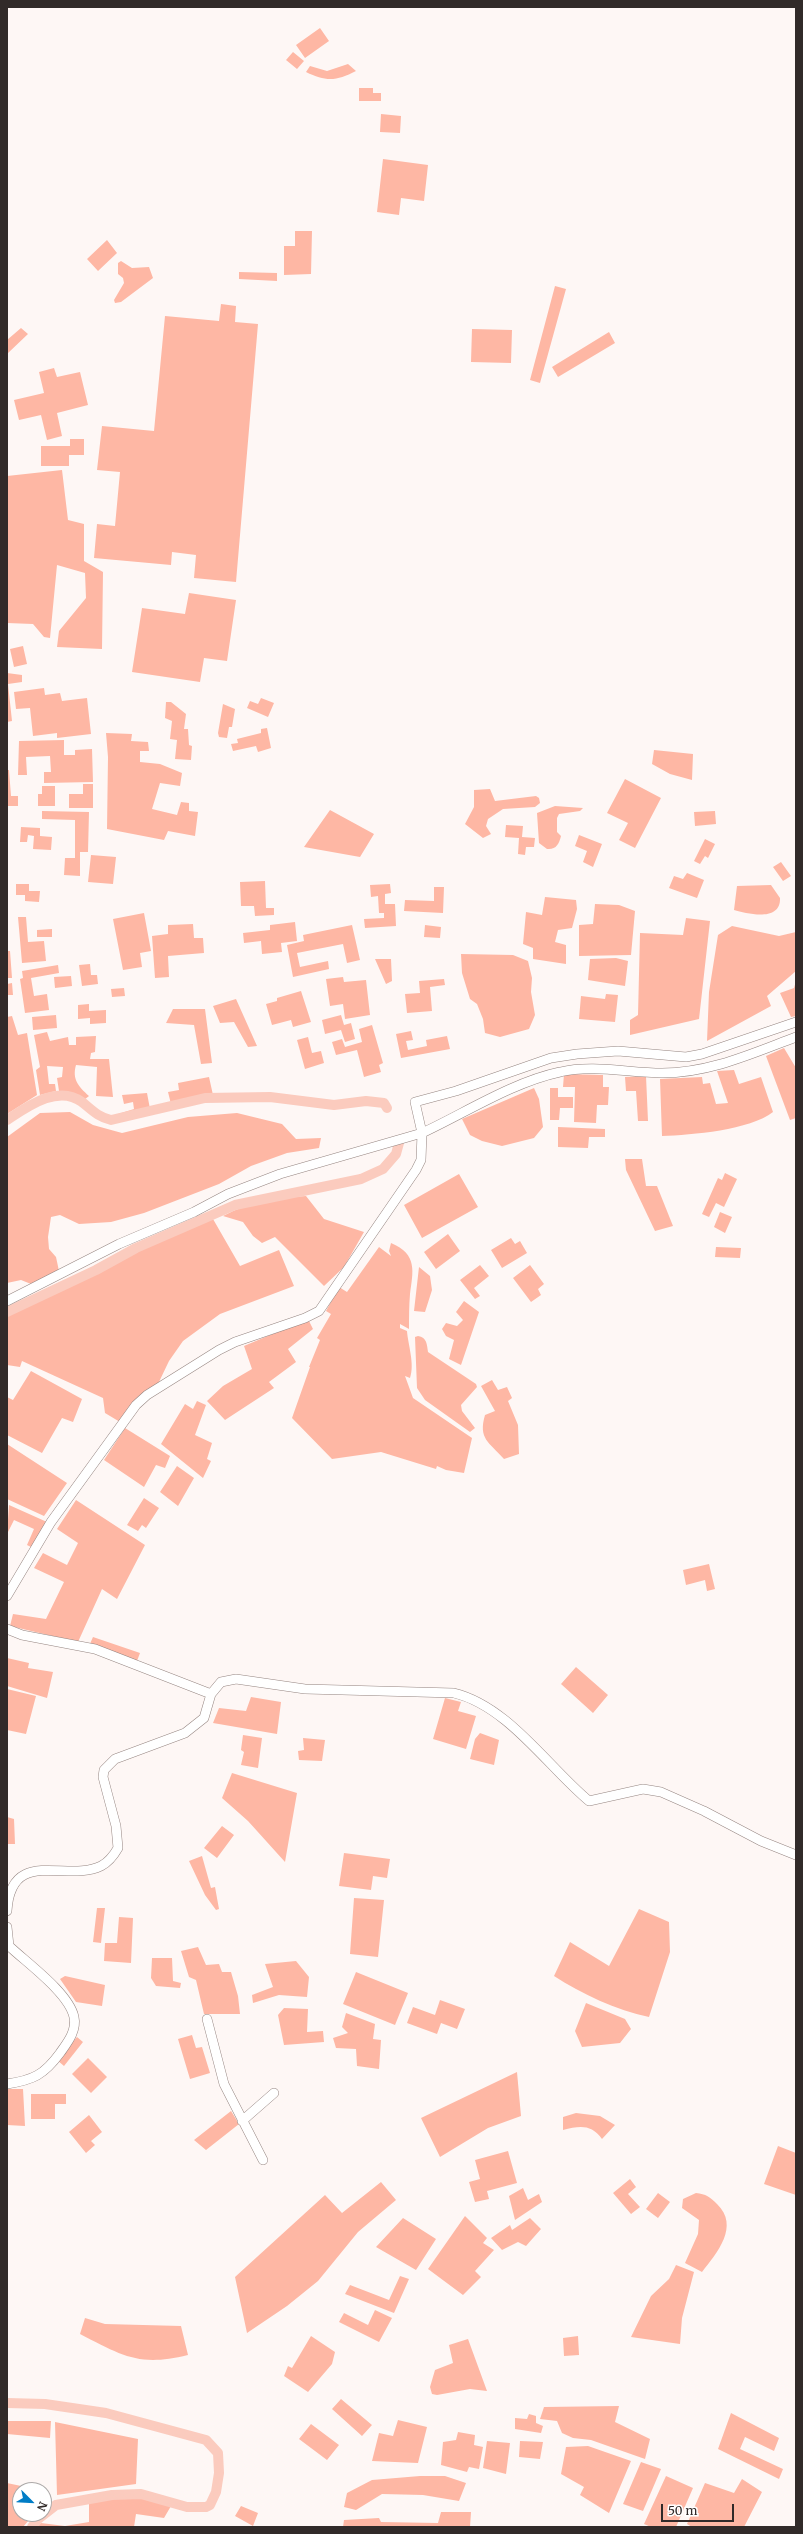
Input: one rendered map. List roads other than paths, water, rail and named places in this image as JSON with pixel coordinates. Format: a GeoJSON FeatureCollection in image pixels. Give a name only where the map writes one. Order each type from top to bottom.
{"type":"FeatureCollection","features":[{"type":"Feature","properties":{"kind":"street"},"geometry":{"type":"LineString","coordinates":[[7,1596],[51,1522],[136,1405],[147,1395],[219,1350],[235,1342],[298,1321],[319,1311],[416,1170],[421,1160],[422,1133],[415,1102],[456,1091],[551,1058],[601,1052],[686,1057],[704,1062],[796,1022]]}},
{"type":"Feature","properties":{"kind":"street"},"geometry":{"type":"LineString","coordinates":[[7,1301],[119,1244],[194,1212],[228,1194],[280,1174],[422,1133],[518,1087],[560,1071],[598,1069],[663,1073],[796,1037]]}},
{"type":"Feature","properties":{"kind":"street"},"geometry":{"type":"LineString","coordinates":[[7,1629],[22,1635],[95,1649],[211,1694]]}},
{"type":"Feature","properties":{"kind":"street"},"geometry":{"type":"LineString","coordinates":[[7,1911],[11,1891],[24,1876],[33,1871],[91,1869],[101,1866],[111,1858],[118,1848],[116,1826],[103,1778],[104,1770],[115,1759],[184,1733],[204,1718],[211,1694],[220,1682],[236,1679],[306,1689],[454,1693],[465,1696],[476,1701],[527,1740],[568,1784],[589,1801],[643,1789],[661,1792],[704,1811],[761,1841],[796,1855]]}},
{"type":"Feature","properties":{"kind":"street"},"geometry":{"type":"LineString","coordinates":[[7,1927],[8,1946],[60,1994],[74,2017],[74,2029],[68,2042],[48,2069],[29,2081],[7,2084]]}},
{"type":"Feature","properties":{"kind":"street"},"geometry":{"type":"LineString","coordinates":[[207,2019],[224,2084],[263,2160]]}},
{"type":"Feature","properties":{"kind":"street"},"geometry":{"type":"LineString","coordinates":[[242,2121],[274,2093]]}},
{"type":"Feature","properties":{"kind":"waterway"},"geometry":{"type":"LineString","coordinates":[[7,1120],[43,1099],[63,1095],[73,1097],[99,1115],[111,1120],[205,1098],[270,1097],[334,1105],[366,1101],[384,1103],[387,1108]]}},
{"type":"Feature","properties":{"kind":"waterway"},"geometry":{"type":"LineString","coordinates":[[7,1312],[96,1270],[136,1248],[235,1205],[361,1179],[383,1169],[396,1154],[399,1143]]}},
{"type":"Feature","properties":{"kind":"waterway"},"geometry":{"type":"LineString","coordinates":[[7,2403],[45,2404],[106,2413],[206,2440],[218,2453],[219,2473],[216,2492],[210,2505],[206,2507],[187,2507],[141,2494],[112,2495],[56,2505],[38,2519],[32,2527]]}}]}
